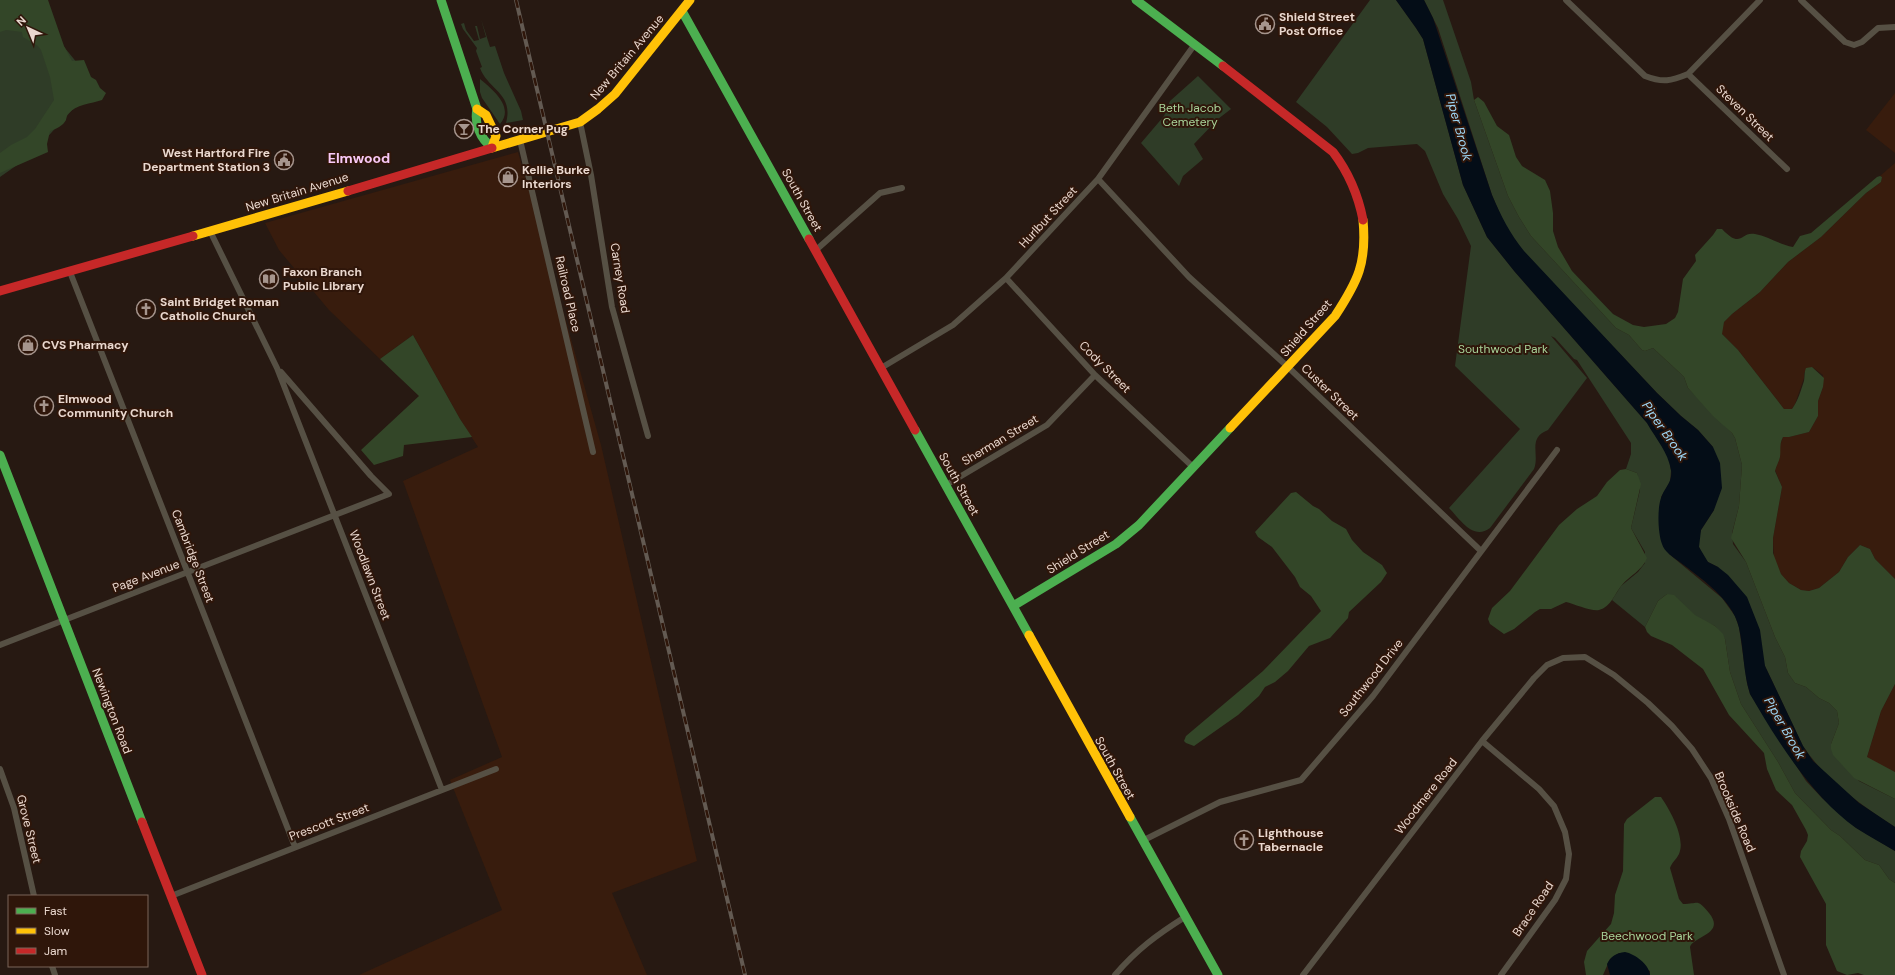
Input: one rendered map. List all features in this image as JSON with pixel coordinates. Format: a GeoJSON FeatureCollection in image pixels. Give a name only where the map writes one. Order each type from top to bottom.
{"type":"FeatureCollection","features":[{"type":"Feature","properties":{"kind":"street"},"geometry":{"type":"LineString","coordinates":[[441,0],[476,109],[486,115],[496,136],[492,147]]}},
{"type":"Feature","properties":{"kind":"street","name":"New Britain Avenue"},"geometry":{"type":"LineString","coordinates":[[0,291],[70,272],[580,122],[598,110],[614,94],[690,0]]}},
{"type":"Feature","properties":{"kind":"street","name":"Shield Street"},"geometry":{"type":"LineString","coordinates":[[1012,606],[1116,544],[1139,525],[1335,316],[1352,290],[1363,259],[1365,224],[1361,203],[1350,179],[1335,154],[1317,138],[1136,0]]}},
{"type":"Feature","properties":{"kind":"street"},"geometry":{"type":"LineString","coordinates":[[1566,0],[1645,76],[1657,80],[1672,80],[1688,74],[1760,0]]}},
{"type":"Feature","properties":{"kind":"street"},"geometry":{"type":"LineString","coordinates":[[1801,0],[1845,42],[1850,44],[1854,45],[1862,42],[1878,28],[1895,27]]}},
{"type":"Feature","properties":{"kind":"street","name":"South Street"},"geometry":{"type":"LineString","coordinates":[[682,10],[1216,972]]}},
{"type":"Feature","properties":{"kind":"street","name":"Hurlbut Street"},"geometry":{"type":"LineString","coordinates":[[881,368],[952,325],[1006,278],[1098,179],[1195,44]]}},
{"type":"Feature","properties":{"kind":"street","name":"Steven Street"},"geometry":{"type":"LineString","coordinates":[[1688,74],[1787,169]]}},
{"type":"Feature","properties":{"kind":"street","name":"Carney Road"},"geometry":{"type":"LineString","coordinates":[[580,122],[592,176],[612,308],[648,436]]}},
{"type":"Feature","properties":{"kind":"street","name":"Railroad Place"},"geometry":{"type":"LineString","coordinates":[[520,140],[593,452]]}},
{"type":"Feature","properties":{"kind":"street","name":"Custer Street"},"geometry":{"type":"LineString","coordinates":[[1098,179],[1189,277],[1288,367],[1481,551]]}},
{"type":"Feature","properties":{"kind":"street"},"geometry":{"type":"LineString","coordinates":[[816,250],[880,193],[902,188]]}},
{"type":"Feature","properties":{"kind":"street","name":"Woodlawn Street"},"geometry":{"type":"LineString","coordinates":[[210,231],[277,368],[442,790]]}},
{"type":"Feature","properties":{"kind":"street","name":"Cambridge Street"},"geometry":{"type":"LineString","coordinates":[[70,272],[295,847]]}},
{"type":"Feature","properties":{"kind":"street","name":"Cody Street"},"geometry":{"type":"LineString","coordinates":[[1006,278],[1095,375],[1193,467]]}},
{"type":"Feature","properties":{"kind":"street","name":"Woodlawn Street"},"geometry":{"type":"LineString","coordinates":[[277,368],[371,476],[389,494]]}},
{"type":"Feature","properties":{"kind":"street","name":"Sherman Street"},"geometry":{"type":"LineString","coordinates":[[946,485],[1047,425],[1095,375]]}},
{"type":"Feature","properties":{"kind":"street","name":"Southwood Drive"},"geometry":{"type":"LineString","coordinates":[[1142,841],[1220,802],[1301,780],[1373,696],[1557,450]]}},
{"type":"Feature","properties":{"kind":"street","name":"Newington Road"},"geometry":{"type":"LineString","coordinates":[[0,455],[202,975]]}},
{"type":"Feature","properties":{"kind":"street","name":"Page Avenue"},"geometry":{"type":"LineString","coordinates":[[0,645],[389,494]]}},
{"type":"Feature","properties":{"kind":"street","name":"Woodmere Road"},"geometry":{"type":"LineString","coordinates":[[1302,975],[1482,741],[1547,665],[1563,658],[1585,657]]}},
{"type":"Feature","properties":{"kind":"street","name":"Brookside Road"},"geometry":{"type":"LineString","coordinates":[[1585,657],[1614,675],[1658,712],[1692,749],[1711,778],[1729,819],[1784,975]]}},
{"type":"Feature","properties":{"kind":"street","name":"Brace Road"},"geometry":{"type":"LineString","coordinates":[[1482,741],[1539,788],[1554,806],[1565,832],[1569,854],[1566,879],[1555,900],[1501,975]]}},
{"type":"Feature","properties":{"kind":"street","name":"Grove Street"},"geometry":{"type":"LineString","coordinates":[[0,769],[14,808],[34,895]]}},
{"type":"Feature","properties":{"kind":"street","name":"Prescott Street"},"geometry":{"type":"LineString","coordinates":[[171,896],[496,769]]}},
{"type":"Feature","properties":{"kind":"street"},"geometry":{"type":"LineString","coordinates":[[1115,975],[1140,948],[1157,934],[1185,917]]}},
{"type":"Feature","properties":{"kind":"shaded area"},"geometry":{"type":"Polygon","coordinates":[[[1895,93],[1895,153],[1866,130],[1895,93]]]}},
{"type":"Feature","properties":{"kind":"shaded area"},"geometry":{"type":"Polygon","coordinates":[[[518,152],[601,445],[697,861],[612,893],[647,975],[359,975],[502,910],[450,780],[502,757],[403,481],[478,447],[460,419],[413,335],[380,359],[329,310],[279,250],[265,223],[518,152]]]}},
{"type":"Feature","properties":{"kind":"shaded area"},"geometry":{"type":"Polygon","coordinates":[[[1895,163],[1895,579],[1875,559],[1870,549],[1860,545],[1848,557],[1839,572],[1819,588],[1809,591],[1801,590],[1789,583],[1781,574],[1774,559],[1773,538],[1782,487],[1775,470],[1780,457],[1779,448],[1783,437],[1809,432],[1818,416],[1818,401],[1823,387],[1823,375],[1812,367],[1804,373],[1804,378],[1795,404],[1792,409],[1784,409],[1738,350],[1722,334],[1722,328],[1724,322],[1732,314],[1760,292],[1788,262],[1821,237],[1866,193],[1881,182],[1882,177],[1880,176],[1895,163]]]}},
{"type":"Feature","properties":{"kind":"shaded area"},"geometry":{"type":"Polygon","coordinates":[[[1895,684],[1895,772],[1867,759],[1867,757],[1881,711],[1895,684]]]}},
{"type":"Feature","properties":{"kind":"green space"},"geometry":{"type":"Polygon","coordinates":[[[0,0],[48,0],[64,46],[72,61],[84,60],[91,77],[96,80],[100,88],[106,93],[102,100],[75,108],[68,115],[63,124],[50,131],[47,144],[48,152],[0,173],[0,153],[11,145],[27,137],[35,129],[54,100],[50,77],[41,50],[38,46],[23,37],[22,32],[6,30],[0,32],[0,0]]]}},
{"type":"Feature","properties":{"kind":"green space"},"geometry":{"type":"Polygon","coordinates":[[[26,0],[95,85],[30,156],[0,177],[0,22],[26,0]]]}},
{"type":"Feature","properties":{"kind":"green space","name":"Southwood Park"},"geometry":{"type":"Polygon","coordinates":[[[1370,0],[1396,0],[1423,39],[1463,185],[1487,237],[1515,272],[1647,423],[1664,449],[1669,459],[1671,471],[1670,482],[1661,497],[1669,554],[1722,598],[1735,616],[1739,627],[1750,694],[1806,781],[1822,798],[1855,827],[1895,851],[1895,883],[1889,879],[1879,865],[1865,860],[1840,836],[1831,830],[1795,793],[1778,762],[1741,704],[1730,672],[1725,639],[1715,626],[1699,619],[1667,594],[1658,601],[1645,627],[1612,600],[1621,586],[1638,572],[1645,563],[1645,552],[1631,528],[1640,490],[1637,473],[1626,469],[1631,454],[1631,443],[1577,360],[1574,359],[1555,338],[1551,336],[1587,378],[1548,430],[1538,437],[1535,447],[1536,458],[1534,469],[1490,528],[1484,531],[1478,532],[1467,527],[1449,508],[1520,429],[1455,366],[1471,246],[1458,219],[1443,194],[1425,151],[1417,144],[1368,148],[1352,154],[1327,127],[1296,102],[1370,0]]]}},
{"type":"Feature","properties":{"kind":"green space"},"geometry":{"type":"Polygon","coordinates":[[[1424,0],[1443,0],[1471,82],[1474,100],[1508,196],[1531,236],[1616,328],[1629,335],[1642,350],[1645,351],[1653,348],[1680,373],[1684,377],[1688,388],[1732,433],[1735,438],[1742,465],[1739,506],[1732,533],[1733,544],[1746,562],[1775,637],[1785,657],[1788,673],[1795,683],[1806,687],[1819,698],[1829,703],[1837,711],[1839,723],[1831,744],[1859,781],[1895,799],[1895,827],[1857,801],[1833,781],[1812,759],[1803,746],[1718,567],[1708,562],[1704,558],[1698,541],[1701,530],[1714,510],[1713,447],[1698,430],[1657,393],[1523,251],[1504,223],[1492,195],[1438,28],[1424,0]]]}},
{"type":"Feature","properties":{"kind":"green space"},"geometry":{"type":"Polygon","coordinates":[[[481,19],[490,47],[495,46],[504,73],[521,111],[523,120],[506,123],[508,113],[503,98],[489,82],[480,68],[482,67],[476,51],[477,48],[461,24],[464,23],[466,30],[474,41],[479,40],[475,26],[477,26],[480,39],[486,37],[481,19]]]}},
{"type":"Feature","properties":{"kind":"green space","name":"Beth Jacob Cemetery"},"geometry":{"type":"Polygon","coordinates":[[[1198,76],[1231,109],[1218,119],[1194,144],[1203,159],[1183,176],[1179,186],[1141,143],[1164,116],[1170,101],[1198,76]]]}},
{"type":"Feature","properties":{"kind":"green space"},"geometry":{"type":"Polygon","coordinates":[[[480,79],[496,93],[503,105],[505,111],[504,118],[500,124],[482,98],[480,92],[480,79]]]}},
{"type":"Feature","properties":{"kind":"green space"},"geometry":{"type":"Polygon","coordinates":[[[1478,97],[1484,102],[1497,126],[1509,135],[1516,157],[1522,166],[1545,180],[1550,191],[1553,213],[1553,231],[1558,247],[1572,271],[1613,314],[1633,325],[1644,327],[1666,324],[1675,318],[1678,312],[1683,279],[1696,261],[1695,255],[1717,229],[1722,229],[1733,238],[1737,239],[1746,235],[1755,234],[1793,247],[1800,236],[1811,233],[1877,177],[1882,177],[1881,182],[1866,193],[1821,237],[1788,262],[1760,292],[1732,314],[1724,322],[1722,334],[1738,350],[1784,409],[1792,409],[1796,403],[1804,381],[1806,368],[1812,367],[1824,378],[1823,387],[1818,401],[1818,416],[1809,432],[1783,437],[1781,442],[1780,457],[1775,471],[1782,487],[1773,538],[1773,553],[1781,574],[1789,583],[1801,590],[1809,591],[1819,588],[1839,572],[1848,557],[1860,545],[1870,549],[1875,559],[1895,579],[1895,684],[1881,711],[1867,757],[1895,772],[1895,799],[1854,778],[1833,755],[1831,744],[1839,723],[1837,711],[1829,703],[1819,698],[1806,687],[1795,683],[1788,673],[1785,657],[1775,637],[1746,562],[1731,538],[1739,506],[1742,465],[1735,438],[1732,433],[1713,416],[1688,388],[1684,377],[1680,373],[1653,348],[1645,351],[1642,350],[1629,335],[1616,328],[1531,236],[1508,196],[1474,100],[1478,97]]]}},
{"type":"Feature","properties":{"kind":"green space"},"geometry":{"type":"Polygon","coordinates":[[[413,335],[460,419],[472,437],[404,445],[403,456],[374,465],[361,450],[419,396],[380,359],[413,335]]]}},
{"type":"Feature","properties":{"kind":"green space"},"geometry":{"type":"Polygon","coordinates":[[[1626,469],[1637,473],[1641,484],[1631,528],[1647,558],[1639,570],[1622,585],[1607,606],[1599,610],[1588,609],[1566,602],[1551,609],[1540,609],[1514,629],[1504,634],[1490,624],[1488,619],[1492,608],[1510,591],[1559,525],[1577,509],[1597,496],[1607,482],[1620,470],[1626,469]]]}},
{"type":"Feature","properties":{"kind":"green space"},"geometry":{"type":"Polygon","coordinates":[[[1296,492],[1332,521],[1346,529],[1352,540],[1363,552],[1382,565],[1387,573],[1381,582],[1349,612],[1348,618],[1330,638],[1309,646],[1288,671],[1275,682],[1265,687],[1259,696],[1238,715],[1194,746],[1186,743],[1184,741],[1186,736],[1263,671],[1321,611],[1311,596],[1300,587],[1295,577],[1272,547],[1258,537],[1255,532],[1291,493],[1296,492]]]}},
{"type":"Feature","properties":{"kind":"green space"},"geometry":{"type":"Polygon","coordinates":[[[1667,594],[1674,595],[1695,615],[1715,626],[1723,634],[1730,672],[1741,704],[1778,762],[1795,793],[1831,830],[1840,836],[1865,860],[1879,865],[1889,879],[1895,883],[1895,975],[1864,975],[1858,973],[1847,975],[1837,971],[1826,945],[1826,904],[1800,857],[1808,835],[1792,805],[1776,790],[1767,769],[1764,753],[1729,715],[1703,669],[1672,645],[1651,636],[1647,632],[1645,627],[1658,601],[1667,594]]]}},
{"type":"Feature","properties":{"kind":"green space","name":"Beechwood Park"},"geometry":{"type":"Polygon","coordinates":[[[1655,797],[1661,797],[1669,809],[1679,832],[1681,847],[1679,854],[1670,868],[1679,899],[1683,904],[1698,903],[1702,905],[1713,920],[1714,926],[1712,930],[1693,943],[1690,947],[1694,975],[1650,975],[1650,971],[1619,953],[1610,959],[1603,975],[1586,975],[1584,962],[1587,951],[1611,924],[1614,913],[1615,895],[1623,871],[1624,824],[1627,819],[1655,797]]]}},
{"type":"Feature","properties":{"kind":"water","name":"Piper Brook"},"geometry":{"type":"Polygon","coordinates":[[[1396,0],[1424,0],[1433,18],[1492,195],[1514,238],[1524,251],[1657,393],[1698,430],[1713,447],[1720,463],[1722,488],[1714,510],[1701,530],[1699,547],[1708,562],[1718,567],[1728,575],[1747,597],[1760,630],[1765,666],[1803,746],[1813,761],[1859,803],[1895,827],[1895,851],[1856,828],[1840,815],[1810,784],[1796,766],[1771,730],[1750,694],[1746,678],[1739,628],[1729,606],[1700,577],[1669,554],[1663,547],[1659,528],[1659,508],[1662,494],[1671,478],[1671,470],[1667,457],[1647,423],[1515,272],[1487,237],[1463,185],[1423,39],[1396,0]]]}},
{"type":"Feature","properties":{"kind":"water"},"geometry":{"type":"Polygon","coordinates":[[[1625,952],[1641,960],[1647,967],[1650,975],[1610,975],[1607,964],[1614,955],[1625,952]]]}},
{"type":"Feature","properties":{"kind":"railway"},"geometry":{"type":"LineString","coordinates":[[516,0],[745,975]]}},
{"type":"Feature","properties":{"kind":"traffic: fast"},"geometry":{"type":"LineString","coordinates":[[441,0],[477,109],[477,125],[484,140],[492,147]]}},
{"type":"Feature","properties":{"kind":"traffic: fast"},"geometry":{"type":"LineString","coordinates":[[1136,0],[1223,66]]}},
{"type":"Feature","properties":{"kind":"traffic: fast"},"geometry":{"type":"LineString","coordinates":[[682,11],[809,239]]}},
{"type":"Feature","properties":{"kind":"traffic: fast"},"geometry":{"type":"LineString","coordinates":[[1013,606],[1116,544],[1139,525],[1230,428]]}},
{"type":"Feature","properties":{"kind":"traffic: fast"},"geometry":{"type":"LineString","coordinates":[[915,430],[1029,635]]}},
{"type":"Feature","properties":{"kind":"traffic: fast"},"geometry":{"type":"LineString","coordinates":[[0,455],[142,822]]}},
{"type":"Feature","properties":{"kind":"traffic: fast"},"geometry":{"type":"LineString","coordinates":[[1130,817],[1218,975]]}},
{"type":"Feature","properties":{"kind":"traffic: slow"},"geometry":{"type":"LineString","coordinates":[[492,148],[580,122],[598,109],[615,94],[690,0]]}},
{"type":"Feature","properties":{"kind":"traffic: slow"},"geometry":{"type":"LineString","coordinates":[[477,109],[486,115],[496,136],[492,147]]}},
{"type":"Feature","properties":{"kind":"traffic: slow"},"geometry":{"type":"LineString","coordinates":[[193,236],[348,191]]}},
{"type":"Feature","properties":{"kind":"traffic: slow"},"geometry":{"type":"LineString","coordinates":[[1230,428],[1335,316],[1343,304],[1355,282],[1362,260],[1364,248],[1363,220]]}},
{"type":"Feature","properties":{"kind":"traffic: slow"},"geometry":{"type":"LineString","coordinates":[[1029,635],[1130,817]]}},
{"type":"Feature","properties":{"kind":"traffic: jam"},"geometry":{"type":"LineString","coordinates":[[1223,66],[1333,152],[1344,168],[1352,184],[1363,220]]}},
{"type":"Feature","properties":{"kind":"traffic: jam"},"geometry":{"type":"LineString","coordinates":[[348,191],[492,148]]}},
{"type":"Feature","properties":{"kind":"traffic: jam"},"geometry":{"type":"LineString","coordinates":[[0,291],[193,236]]}},
{"type":"Feature","properties":{"kind":"traffic: jam"},"geometry":{"type":"LineString","coordinates":[[809,239],[915,430]]}},
{"type":"Feature","properties":{"kind":"traffic: jam"},"geometry":{"type":"LineString","coordinates":[[142,822],[202,975]]}},
{"type":"Feature","properties":{"kind":"place","name":"Shield Street Post Office"},"geometry":{"type":"Point","coordinates":[1265,24]}},
{"type":"Feature","properties":{"kind":"place","name":"The Corner Pug"},"geometry":{"type":"Point","coordinates":[464,129]}},
{"type":"Feature","properties":{"kind":"place","name":"West Hartford Fire Department Station 3"},"geometry":{"type":"Point","coordinates":[284,160]}},
{"type":"Feature","properties":{"kind":"place","name":"Kellie Burke Interiors"},"geometry":{"type":"Point","coordinates":[508,177]}},
{"type":"Feature","properties":{"kind":"place","name":"Faxon Branch Public Library"},"geometry":{"type":"Point","coordinates":[269,279]}},
{"type":"Feature","properties":{"kind":"place","name":"Saint Bridget Roman Catholic Church"},"geometry":{"type":"Point","coordinates":[146,309]}},
{"type":"Feature","properties":{"kind":"place","name":"CVS Pharmacy"},"geometry":{"type":"Point","coordinates":[28,345]}},
{"type":"Feature","properties":{"kind":"place","name":"Elmwood Community Church"},"geometry":{"type":"Point","coordinates":[44,406]}},
{"type":"Feature","properties":{"kind":"place","name":"Lighthouse Tabernacle"},"geometry":{"type":"Point","coordinates":[1244,840]}},
{"type":"Feature","properties":{"kind":"district","name":"Elmwood"},"geometry":{"type":"Point","coordinates":[359,158]}}]}
